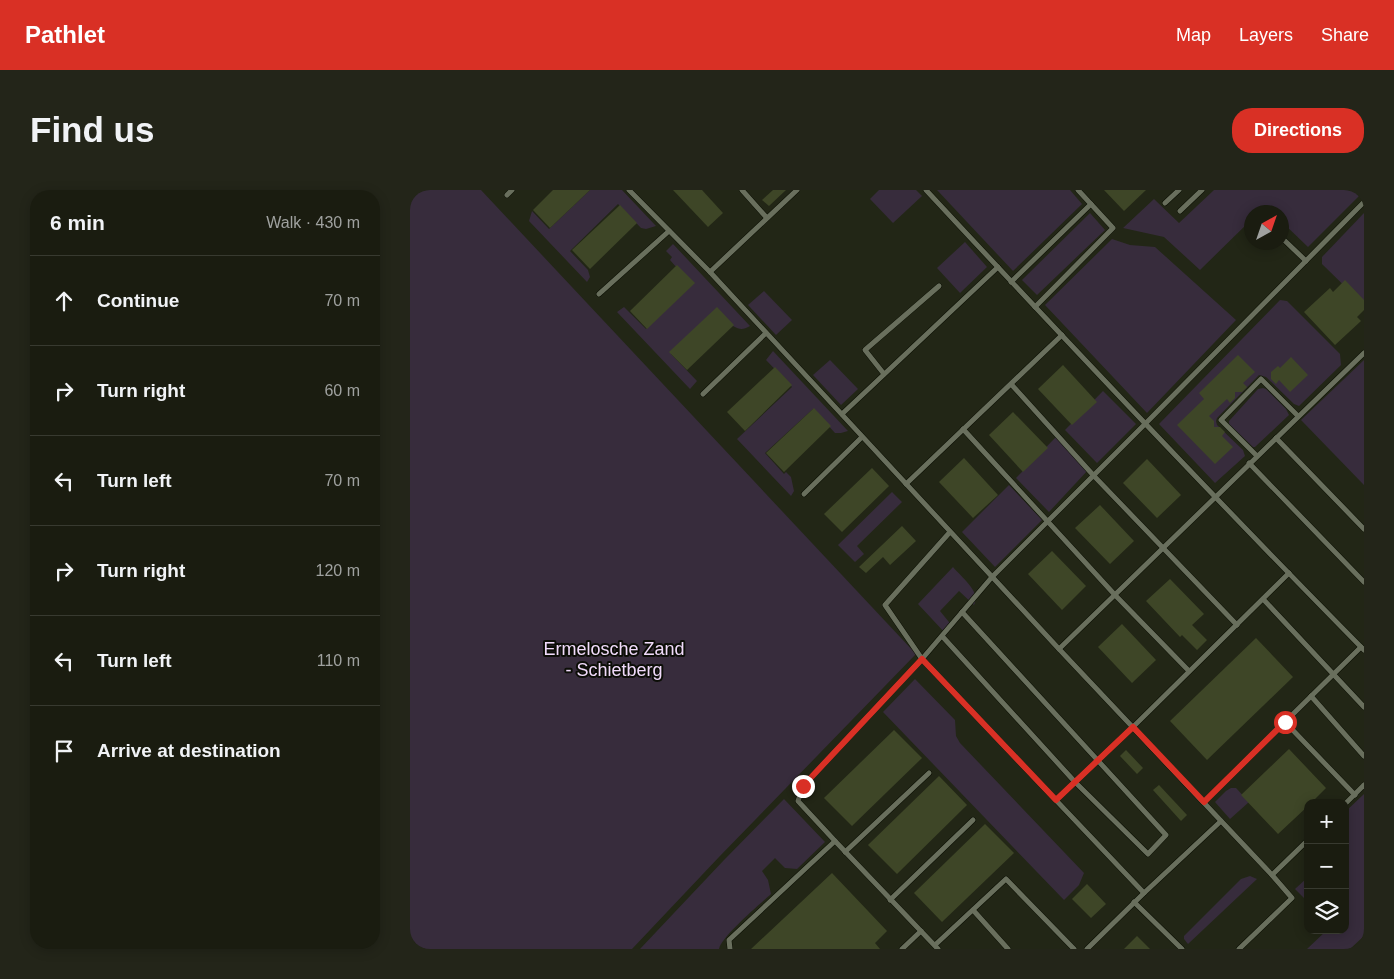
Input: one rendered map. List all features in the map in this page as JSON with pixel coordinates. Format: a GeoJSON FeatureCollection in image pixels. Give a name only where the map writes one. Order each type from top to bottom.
{"type":"FeatureCollection","features":[{"type":"Feature","properties":{"kind":"lane"},"geometry":{"type":"LineString","coordinates":[[507,195],[512,190]]}},
{"type":"Feature","properties":{"kind":"lane"},"geometry":{"type":"LineString","coordinates":[[629,190],[710,272],[1059,649],[1272,874],[1292,898],[1239,949]]}},
{"type":"Feature","properties":{"kind":"lane"},"geometry":{"type":"LineString","coordinates":[[742,190],[768,218]]}},
{"type":"Feature","properties":{"kind":"lane"},"geometry":{"type":"LineString","coordinates":[[710,272],[797,190]]}},
{"type":"Feature","properties":{"kind":"lane"},"geometry":{"type":"LineString","coordinates":[[926,190],[1146,424],[1362,648],[1333,674],[1204,802]]}},
{"type":"Feature","properties":{"kind":"lane"},"geometry":{"type":"LineString","coordinates":[[1035,307],[1113,228],[1078,190]]}},
{"type":"Feature","properties":{"kind":"lane"},"geometry":{"type":"LineString","coordinates":[[1165,203],[1179,190]]}},
{"type":"Feature","properties":{"kind":"lane"},"geometry":{"type":"LineString","coordinates":[[1180,211],[1202,190]]}},
{"type":"Feature","properties":{"kind":"lane"},"geometry":{"type":"LineString","coordinates":[[1074,949],[1006,879],[936,947],[798,801],[803,786],[922,659],[992,577],[1146,424],[1364,202]]}},
{"type":"Feature","properties":{"kind":"lane"},"geometry":{"type":"LineString","coordinates":[[1012,282],[1091,204]]}},
{"type":"Feature","properties":{"kind":"lane"},"geometry":{"type":"LineString","coordinates":[[599,294],[669,231]]}},
{"type":"Feature","properties":{"kind":"lane"},"geometry":{"type":"LineString","coordinates":[[1289,245],[1306,261]]}},
{"type":"Feature","properties":{"kind":"lane"},"geometry":{"type":"LineString","coordinates":[[842,414],[998,267]]}},
{"type":"Feature","properties":{"kind":"lane"},"geometry":{"type":"LineString","coordinates":[[884,374],[865,350],[939,286]]}},
{"type":"Feature","properties":{"kind":"lane"},"geometry":{"type":"LineString","coordinates":[[703,394],[766,333]]}},
{"type":"Feature","properties":{"kind":"lane"},"geometry":{"type":"LineString","coordinates":[[906,484],[1062,335]]}},
{"type":"Feature","properties":{"kind":"lane"},"geometry":{"type":"LineString","coordinates":[[1059,649],[1364,353]]}},
{"type":"Feature","properties":{"kind":"lane"},"geometry":{"type":"LineString","coordinates":[[1257,456],[1221,420],[1261,379],[1298,416]]}},
{"type":"Feature","properties":{"kind":"lane"},"geometry":{"type":"LineString","coordinates":[[1011,384],[1094,476],[1237,625]]}},
{"type":"Feature","properties":{"kind":"lane"},"geometry":{"type":"LineString","coordinates":[[963,429],[1115,595],[1190,671]]}},
{"type":"Feature","properties":{"kind":"lane"},"geometry":{"type":"LineString","coordinates":[[804,494],[862,437]]}},
{"type":"Feature","properties":{"kind":"lane"},"geometry":{"type":"LineString","coordinates":[[1276,438],[1364,529]]}},
{"type":"Feature","properties":{"kind":"lane"},"geometry":{"type":"LineString","coordinates":[[1249,463],[1364,582]]}},
{"type":"Feature","properties":{"kind":"lane"},"geometry":{"type":"LineString","coordinates":[[950,532],[885,605],[922,659],[1144,893]]}},
{"type":"Feature","properties":{"kind":"lane"},"geometry":{"type":"LineString","coordinates":[[1056,800],[1290,573]]}},
{"type":"Feature","properties":{"kind":"lane"},"geometry":{"type":"LineString","coordinates":[[1263,599],[1364,707]]}},
{"type":"Feature","properties":{"kind":"lane"},"geometry":{"type":"LineString","coordinates":[[942,636],[1075,782],[1148,854],[1166,835],[962,612]]}},
{"type":"Feature","properties":{"kind":"lane"},"geometry":{"type":"LineString","coordinates":[[1311,696],[1364,756]]}},
{"type":"Feature","properties":{"kind":"lane"},"geometry":{"type":"LineString","coordinates":[[1285,722],[1354,795]]}},
{"type":"Feature","properties":{"kind":"lane"},"geometry":{"type":"LineString","coordinates":[[845,852],[929,773]]}},
{"type":"Feature","properties":{"kind":"lane"},"geometry":{"type":"LineString","coordinates":[[1349,800],[1364,786]]}},
{"type":"Feature","properties":{"kind":"lane"},"geometry":{"type":"LineString","coordinates":[[890,900],[973,820]]}},
{"type":"Feature","properties":{"kind":"lane"},"geometry":{"type":"LineString","coordinates":[[1087,949],[1134,902],[1222,821]]}},
{"type":"Feature","properties":{"kind":"lane"},"geometry":{"type":"LineString","coordinates":[[730,949],[729,940],[835,841]]}},
{"type":"Feature","properties":{"kind":"lane"},"geometry":{"type":"LineString","coordinates":[[1272,874],[1304,844]]}},
{"type":"Feature","properties":{"kind":"lane"},"geometry":{"type":"LineString","coordinates":[[1134,902],[1182,949]]}},
{"type":"Feature","properties":{"kind":"lane"},"geometry":{"type":"LineString","coordinates":[[973,910],[1008,949]]}},
{"type":"Feature","properties":{"kind":"lane"},"geometry":{"type":"LineString","coordinates":[[902,949],[921,931]]}},
{"type":"Feature","properties":{"kind":"green space","name":"Ermelosche Zand - Schietberg"},"geometry":{"type":"Polygon","coordinates":[[[410,190],[481,190],[916,654],[632,949],[410,949],[410,190]]]}},
{"type":"Feature","properties":{"kind":"green space"},"geometry":{"type":"Polygon","coordinates":[[[590,190],[622,190],[656,226],[646,229],[641,228],[618,204],[570,251],[588,270],[590,277],[587,282],[529,221],[532,211],[549,229],[590,190]]]}},
{"type":"Feature","properties":{"kind":"green space"},"geometry":{"type":"Polygon","coordinates":[[[879,190],[916,190],[922,196],[893,223],[870,199],[879,190]]]}},
{"type":"Feature","properties":{"kind":"green space"},"geometry":{"type":"Polygon","coordinates":[[[937,190],[1070,190],[1082,204],[1013,271],[937,190]]]}},
{"type":"Feature","properties":{"kind":"green space"},"geometry":{"type":"Polygon","coordinates":[[[1214,190],[1364,190],[1308,247],[1289,229],[1289,205],[1244,205],[1244,227],[1200,270],[1164,237],[1123,228],[1154,199],[1179,223],[1214,190]]]}},
{"type":"Feature","properties":{"kind":"green space"},"geometry":{"type":"Polygon","coordinates":[[[1090,213],[1105,230],[1037,295],[1022,280],[1090,213]]]}},
{"type":"Feature","properties":{"kind":"green space"},"geometry":{"type":"Polygon","coordinates":[[[1364,213],[1364,305],[1322,264],[1322,257],[1364,213]]]}},
{"type":"Feature","properties":{"kind":"green space"},"geometry":{"type":"Polygon","coordinates":[[[1112,239],[1130,245],[1155,247],[1236,320],[1147,413],[1045,305],[1112,239]]]}},
{"type":"Feature","properties":{"kind":"green space"},"geometry":{"type":"Polygon","coordinates":[[[965,242],[987,267],[960,293],[937,268],[965,242]]]}},
{"type":"Feature","properties":{"kind":"green space"},"geometry":{"type":"Polygon","coordinates":[[[673,244],[750,326],[742,329],[733,326],[671,354],[697,381],[690,389],[617,312],[624,307],[646,329],[692,285],[670,260],[672,257],[666,251],[673,244]]]}},
{"type":"Feature","properties":{"kind":"green space"},"geometry":{"type":"Polygon","coordinates":[[[764,291],[792,320],[776,335],[748,305],[764,291]]]}},
{"type":"Feature","properties":{"kind":"green space"},"geometry":{"type":"Polygon","coordinates":[[[1280,300],[1287,301],[1340,354],[1341,365],[1299,406],[1294,404],[1266,377],[1259,375],[1217,418],[1217,425],[1243,450],[1245,456],[1215,483],[1159,424],[1280,300]]]}},
{"type":"Feature","properties":{"kind":"green space"},"geometry":{"type":"Polygon","coordinates":[[[773,351],[848,431],[835,433],[813,409],[765,453],[784,474],[786,472],[791,477],[794,491],[791,496],[737,439],[792,387],[766,360],[773,351]]]}},
{"type":"Feature","properties":{"kind":"green space"},"geometry":{"type":"Polygon","coordinates":[[[830,360],[858,389],[841,405],[813,375],[830,360]]]}},
{"type":"Feature","properties":{"kind":"green space"},"geometry":{"type":"Polygon","coordinates":[[[1364,360],[1364,485],[1301,420],[1364,360]]]}},
{"type":"Feature","properties":{"kind":"green space"},"geometry":{"type":"Polygon","coordinates":[[[1263,388],[1286,409],[1289,415],[1253,447],[1229,424],[1229,421],[1258,389],[1263,388]]]}},
{"type":"Feature","properties":{"kind":"green space"},"geometry":{"type":"Polygon","coordinates":[[[1103,391],[1136,424],[1097,463],[1065,430],[1103,391]]]}},
{"type":"Feature","properties":{"kind":"green space"},"geometry":{"type":"Polygon","coordinates":[[[1056,437],[1088,470],[1049,512],[1016,478],[1056,437]]]}},
{"type":"Feature","properties":{"kind":"green space"},"geometry":{"type":"Polygon","coordinates":[[[1009,485],[1042,520],[995,567],[962,532],[1009,485]]]}},
{"type":"Feature","properties":{"kind":"green space"},"geometry":{"type":"Polygon","coordinates":[[[892,492],[902,502],[857,546],[864,554],[855,562],[838,545],[892,492]]]}},
{"type":"Feature","properties":{"kind":"green space"},"geometry":{"type":"Polygon","coordinates":[[[953,567],[973,590],[976,600],[974,605],[959,591],[940,611],[953,627],[946,634],[918,604],[953,567]]]}},
{"type":"Feature","properties":{"kind":"green space"},"geometry":{"type":"Polygon","coordinates":[[[915,679],[955,720],[956,736],[960,743],[1084,873],[1079,885],[1064,900],[883,712],[915,679]]]}},
{"type":"Feature","properties":{"kind":"green space"},"geometry":{"type":"Polygon","coordinates":[[[1231,788],[1236,788],[1249,802],[1230,819],[1215,802],[1231,788]]]}},
{"type":"Feature","properties":{"kind":"green space"},"geometry":{"type":"Polygon","coordinates":[[[1364,794],[1364,936],[1350,949],[1307,949],[1323,934],[1349,934],[1349,808],[1364,794]]]}},
{"type":"Feature","properties":{"kind":"green space"},"geometry":{"type":"Polygon","coordinates":[[[784,799],[825,842],[797,869],[785,868],[775,858],[762,871],[768,880],[771,894],[727,936],[719,949],[640,949],[724,860],[784,799]]]}},
{"type":"Feature","properties":{"kind":"green space"},"geometry":{"type":"Polygon","coordinates":[[[1250,876],[1257,879],[1188,944],[1184,936],[1241,879],[1250,876]]]}},
{"type":"Feature","properties":{"kind":"green space"},"geometry":{"type":"Polygon","coordinates":[[[1304,881],[1304,898],[1295,889],[1304,881]]]}},
{"type":"Feature","properties":{"kind":"building"},"geometry":{"type":"Polygon","coordinates":[[[553,190],[590,190],[550,228],[533,210],[553,190]]]}},
{"type":"Feature","properties":{"kind":"building"},"geometry":{"type":"Polygon","coordinates":[[[673,190],[702,190],[723,213],[708,227],[673,190]]]}},
{"type":"Feature","properties":{"kind":"building"},"geometry":{"type":"Polygon","coordinates":[[[773,190],[786,190],[769,206],[762,200],[773,190]]]}},
{"type":"Feature","properties":{"kind":"building"},"geometry":{"type":"Polygon","coordinates":[[[1104,190],[1146,190],[1124,211],[1104,190]]]}},
{"type":"Feature","properties":{"kind":"building"},"geometry":{"type":"Polygon","coordinates":[[[620,205],[637,223],[590,269],[572,250],[620,205]]]}},
{"type":"Feature","properties":{"kind":"building"},"geometry":{"type":"Polygon","coordinates":[[[677,265],[695,283],[647,329],[630,311],[677,265]]]}},
{"type":"Feature","properties":{"kind":"building"},"geometry":{"type":"Polygon","coordinates":[[[1345,280],[1364,300],[1364,310],[1357,317],[1361,321],[1335,345],[1304,312],[1330,288],[1333,292],[1345,280]]]}},
{"type":"Feature","properties":{"kind":"building"},"geometry":{"type":"Polygon","coordinates":[[[717,307],[734,325],[687,370],[669,352],[717,307]]]}},
{"type":"Feature","properties":{"kind":"building"},"geometry":{"type":"Polygon","coordinates":[[[1238,355],[1255,372],[1243,383],[1247,387],[1242,392],[1235,392],[1235,398],[1230,403],[1227,399],[1209,416],[1214,421],[1214,427],[1220,427],[1225,432],[1222,436],[1233,447],[1215,464],[1177,425],[1204,399],[1199,393],[1238,355]]]}},
{"type":"Feature","properties":{"kind":"building"},"geometry":{"type":"Polygon","coordinates":[[[1291,357],[1308,375],[1290,392],[1279,380],[1276,384],[1271,379],[1271,372],[1278,366],[1280,368],[1291,357]]]}},
{"type":"Feature","properties":{"kind":"building"},"geometry":{"type":"Polygon","coordinates":[[[1063,365],[1097,402],[1072,425],[1038,389],[1063,365]]]}},
{"type":"Feature","properties":{"kind":"building"},"geometry":{"type":"Polygon","coordinates":[[[775,367],[792,385],[745,431],[727,412],[775,367]]]}},
{"type":"Feature","properties":{"kind":"building"},"geometry":{"type":"Polygon","coordinates":[[[814,408],[831,426],[784,472],[766,453],[814,408]]]}},
{"type":"Feature","properties":{"kind":"building"},"geometry":{"type":"Polygon","coordinates":[[[1013,412],[1048,448],[1023,472],[989,435],[1013,412]]]}},
{"type":"Feature","properties":{"kind":"building"},"geometry":{"type":"Polygon","coordinates":[[[964,458],[998,495],[973,518],[939,482],[964,458]]]}},
{"type":"Feature","properties":{"kind":"building"},"geometry":{"type":"Polygon","coordinates":[[[1147,459],[1181,495],[1157,518],[1123,483],[1147,459]]]}},
{"type":"Feature","properties":{"kind":"building"},"geometry":{"type":"Polygon","coordinates":[[[872,468],[889,486],[842,532],[824,514],[872,468]]]}},
{"type":"Feature","properties":{"kind":"building"},"geometry":{"type":"Polygon","coordinates":[[[1100,505],[1134,541],[1110,564],[1075,528],[1100,505]]]}},
{"type":"Feature","properties":{"kind":"building"},"geometry":{"type":"Polygon","coordinates":[[[902,526],[916,541],[890,565],[883,557],[866,573],[859,567],[902,526]]]}},
{"type":"Feature","properties":{"kind":"building"},"geometry":{"type":"Polygon","coordinates":[[[1052,551],[1086,586],[1062,610],[1028,574],[1052,551]]]}},
{"type":"Feature","properties":{"kind":"building"},"geometry":{"type":"Polygon","coordinates":[[[1170,579],[1204,614],[1192,625],[1207,640],[1197,650],[1182,635],[1180,637],[1146,601],[1170,579]]]}},
{"type":"Feature","properties":{"kind":"building"},"geometry":{"type":"Polygon","coordinates":[[[1122,624],[1156,660],[1132,683],[1098,647],[1122,624]]]}},
{"type":"Feature","properties":{"kind":"building"},"geometry":{"type":"Polygon","coordinates":[[[1256,638],[1293,677],[1207,760],[1170,721],[1256,638]]]}},
{"type":"Feature","properties":{"kind":"building"},"geometry":{"type":"Polygon","coordinates":[[[894,730],[922,758],[852,826],[824,798],[894,730]]]}},
{"type":"Feature","properties":{"kind":"building"},"geometry":{"type":"Polygon","coordinates":[[[1289,749],[1326,788],[1315,799],[1304,799],[1304,810],[1278,834],[1241,795],[1289,749]]]}},
{"type":"Feature","properties":{"kind":"building"},"geometry":{"type":"Polygon","coordinates":[[[1126,750],[1143,768],[1137,774],[1120,756],[1126,750]]]}},
{"type":"Feature","properties":{"kind":"building"},"geometry":{"type":"Polygon","coordinates":[[[939,776],[967,805],[897,874],[868,845],[939,776]]]}},
{"type":"Feature","properties":{"kind":"building"},"geometry":{"type":"Polygon","coordinates":[[[1159,785],[1187,815],[1181,821],[1153,790],[1159,785]]]}},
{"type":"Feature","properties":{"kind":"building"},"geometry":{"type":"Polygon","coordinates":[[[985,824],[1014,853],[942,922],[914,893],[985,824]]]}},
{"type":"Feature","properties":{"kind":"building"},"geometry":{"type":"Polygon","coordinates":[[[832,873],[887,931],[875,943],[880,949],[751,949],[832,873]]]}},
{"type":"Feature","properties":{"kind":"building"},"geometry":{"type":"Polygon","coordinates":[[[1087,884],[1106,904],[1091,918],[1072,899],[1087,884]]]}},
{"type":"Feature","properties":{"kind":"building"},"geometry":{"type":"Polygon","coordinates":[[[1137,936],[1150,949],[1124,949],[1137,936]]]}},
{"type":"Feature","properties":{"kind":"route"},"geometry":{"type":"LineString","coordinates":[[803,786],[922,659],[1056,800],[1133,727],[1204,802],[1285,722]]}}]}
